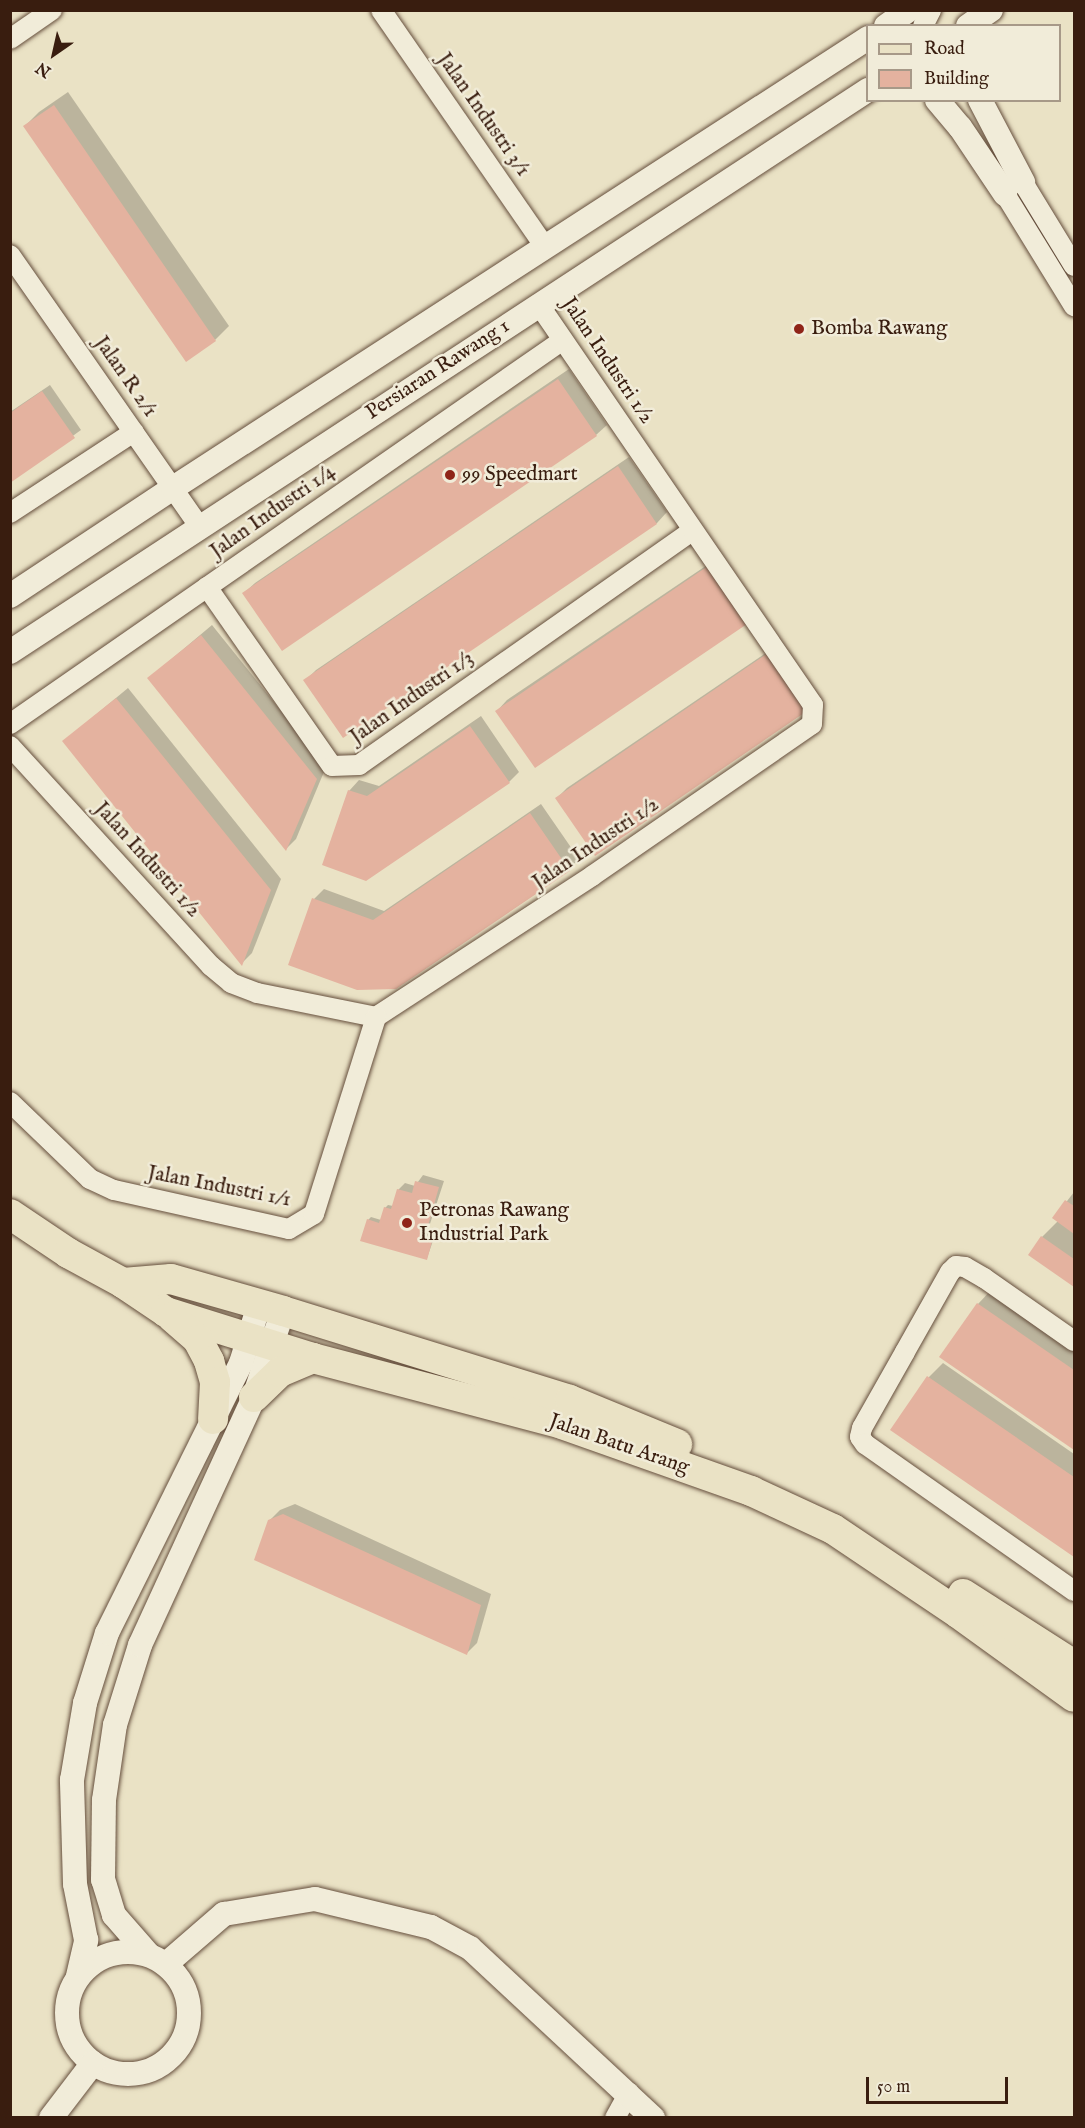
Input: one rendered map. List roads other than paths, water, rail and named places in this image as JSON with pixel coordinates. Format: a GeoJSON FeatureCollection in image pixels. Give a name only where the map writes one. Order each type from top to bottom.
{"type":"FeatureCollection","features":[{"type":"Feature","properties":{"kind":"main road","name":"Jalan Batu Arang"},"geometry":{"type":"LineString","coordinates":[[10,1214],[68,1253],[123,1283],[166,1312],[313,1358],[562,1424],[751,1491],[833,1529],[958,1613],[1074,1697]]}},
{"type":"Feature","properties":{"kind":"main road","name":"Jalan Batu Arang"},"geometry":{"type":"LineString","coordinates":[[123,1283],[171,1279],[570,1400],[755,1477],[837,1515],[1074,1665]]}},
{"type":"Feature","properties":{"kind":"main road"},"geometry":{"type":"LineString","coordinates":[[166,1312],[198,1340],[209,1361],[215,1382],[213,1419]]}},
{"type":"Feature","properties":{"kind":"main road"},"geometry":{"type":"LineString","coordinates":[[254,1397],[280,1372],[313,1358]]}},
{"type":"Feature","properties":{"kind":"street"},"geometry":{"type":"LineString","coordinates":[[10,39],[52,10]]}},
{"type":"Feature","properties":{"kind":"street","name":"Jalan Industri 3/1"},"geometry":{"type":"LineString","coordinates":[[381,10],[545,247]]}},
{"type":"Feature","properties":{"kind":"street"},"geometry":{"type":"LineString","coordinates":[[889,24],[909,10]]}},
{"type":"Feature","properties":{"kind":"street"},"geometry":{"type":"LineString","coordinates":[[924,24],[931,10]]}},
{"type":"Feature","properties":{"kind":"street"},"geometry":{"type":"LineString","coordinates":[[971,24],[991,10]]}},
{"type":"Feature","properties":{"kind":"street"},"geometry":{"type":"LineString","coordinates":[[983,24],[997,10]]}},
{"type":"Feature","properties":{"kind":"street"},"geometry":{"type":"LineString","coordinates":[[10,596],[866,39]]}},
{"type":"Feature","properties":{"kind":"street"},"geometry":{"type":"LineString","coordinates":[[753,112],[866,47]]}},
{"type":"Feature","properties":{"kind":"street","name":"Persiaran Rawang 1"},"geometry":{"type":"LineString","coordinates":[[10,652],[866,91]]}},
{"type":"Feature","properties":{"kind":"street"},"geometry":{"type":"LineString","coordinates":[[939,102],[1014,188]]}},
{"type":"Feature","properties":{"kind":"street"},"geometry":{"type":"LineString","coordinates":[[947,102],[1074,266]]}},
{"type":"Feature","properties":{"kind":"street"},"geometry":{"type":"LineString","coordinates":[[971,102],[1014,188]]}},
{"type":"Feature","properties":{"kind":"street"},"geometry":{"type":"LineString","coordinates":[[981,102],[1042,258],[1074,306]]}},
{"type":"Feature","properties":{"kind":"street","name":"Jalan R 2/1"},"geometry":{"type":"LineString","coordinates":[[10,255],[199,526]]}},
{"type":"Feature","properties":{"kind":"street","name":"Jalan Industri 1/2"},"geometry":{"type":"LineString","coordinates":[[10,746],[211,966],[231,983],[256,993],[376,1017],[592,876],[812,724],[813,705],[538,304]]}},
{"type":"Feature","properties":{"kind":"street","name":"Jalan Industri 1/4"},"geometry":{"type":"LineString","coordinates":[[10,724],[563,340]]}},
{"type":"Feature","properties":{"kind":"street"},"geometry":{"type":"LineString","coordinates":[[10,513],[134,432]]}},
{"type":"Feature","properties":{"kind":"street","name":"Jalan Industri 1/3"},"geometry":{"type":"LineString","coordinates":[[207,587],[332,766],[358,765],[693,530]]}},
{"type":"Feature","properties":{"kind":"street","name":"Jalan Industri 1/1"},"geometry":{"type":"LineString","coordinates":[[10,1102],[90,1179],[114,1190],[289,1229],[314,1214],[376,1017]]}},
{"type":"Feature","properties":{"kind":"street"},"geometry":{"type":"LineString","coordinates":[[1074,1341],[984,1278],[965,1267],[956,1266],[950,1272],[862,1428],[860,1437],[865,1444],[1074,1591]]}},
{"type":"Feature","properties":{"kind":"street"},"geometry":{"type":"LineString","coordinates":[[260,1342],[241,1363],[107,1633],[85,1703],[72,1780],[75,1884],[86,1940],[78,1976],[69,1994],[66,2013],[69,2032],[78,2050],[93,2063],[112,2072],[133,2074],[154,2069],[171,2058],[184,2041],[190,2021],[189,2000],[180,1980],[114,1915],[103,1880],[104,1800],[115,1725],[140,1645],[254,1397],[260,1342],[271,1308]]}},
{"type":"Feature","properties":{"kind":"street"},"geometry":{"type":"LineString","coordinates":[[78,1976],[92,1962],[109,1954],[128,1951],[157,1959],[224,1914],[315,1899],[430,1928],[470,1948],[629,2093],[653,2118]]}},
{"type":"Feature","properties":{"kind":"street"},"geometry":{"type":"LineString","coordinates":[[51,2118],[93,2063]]}},
{"type":"Feature","properties":{"kind":"street"},"geometry":{"type":"LineString","coordinates":[[615,2118],[629,2093]]}},
{"type":"Feature","properties":{"kind":"place","name":"Bomba Rawang"},"geometry":{"type":"Point","coordinates":[799,329]}},
{"type":"Feature","properties":{"kind":"place","name":"99 Speedmart"},"geometry":{"type":"Point","coordinates":[450,475]}},
{"type":"Feature","properties":{"kind":"place","name":"Petronas Rawang Industrial Park"},"geometry":{"type":"Point","coordinates":[407,1223]}}]}
